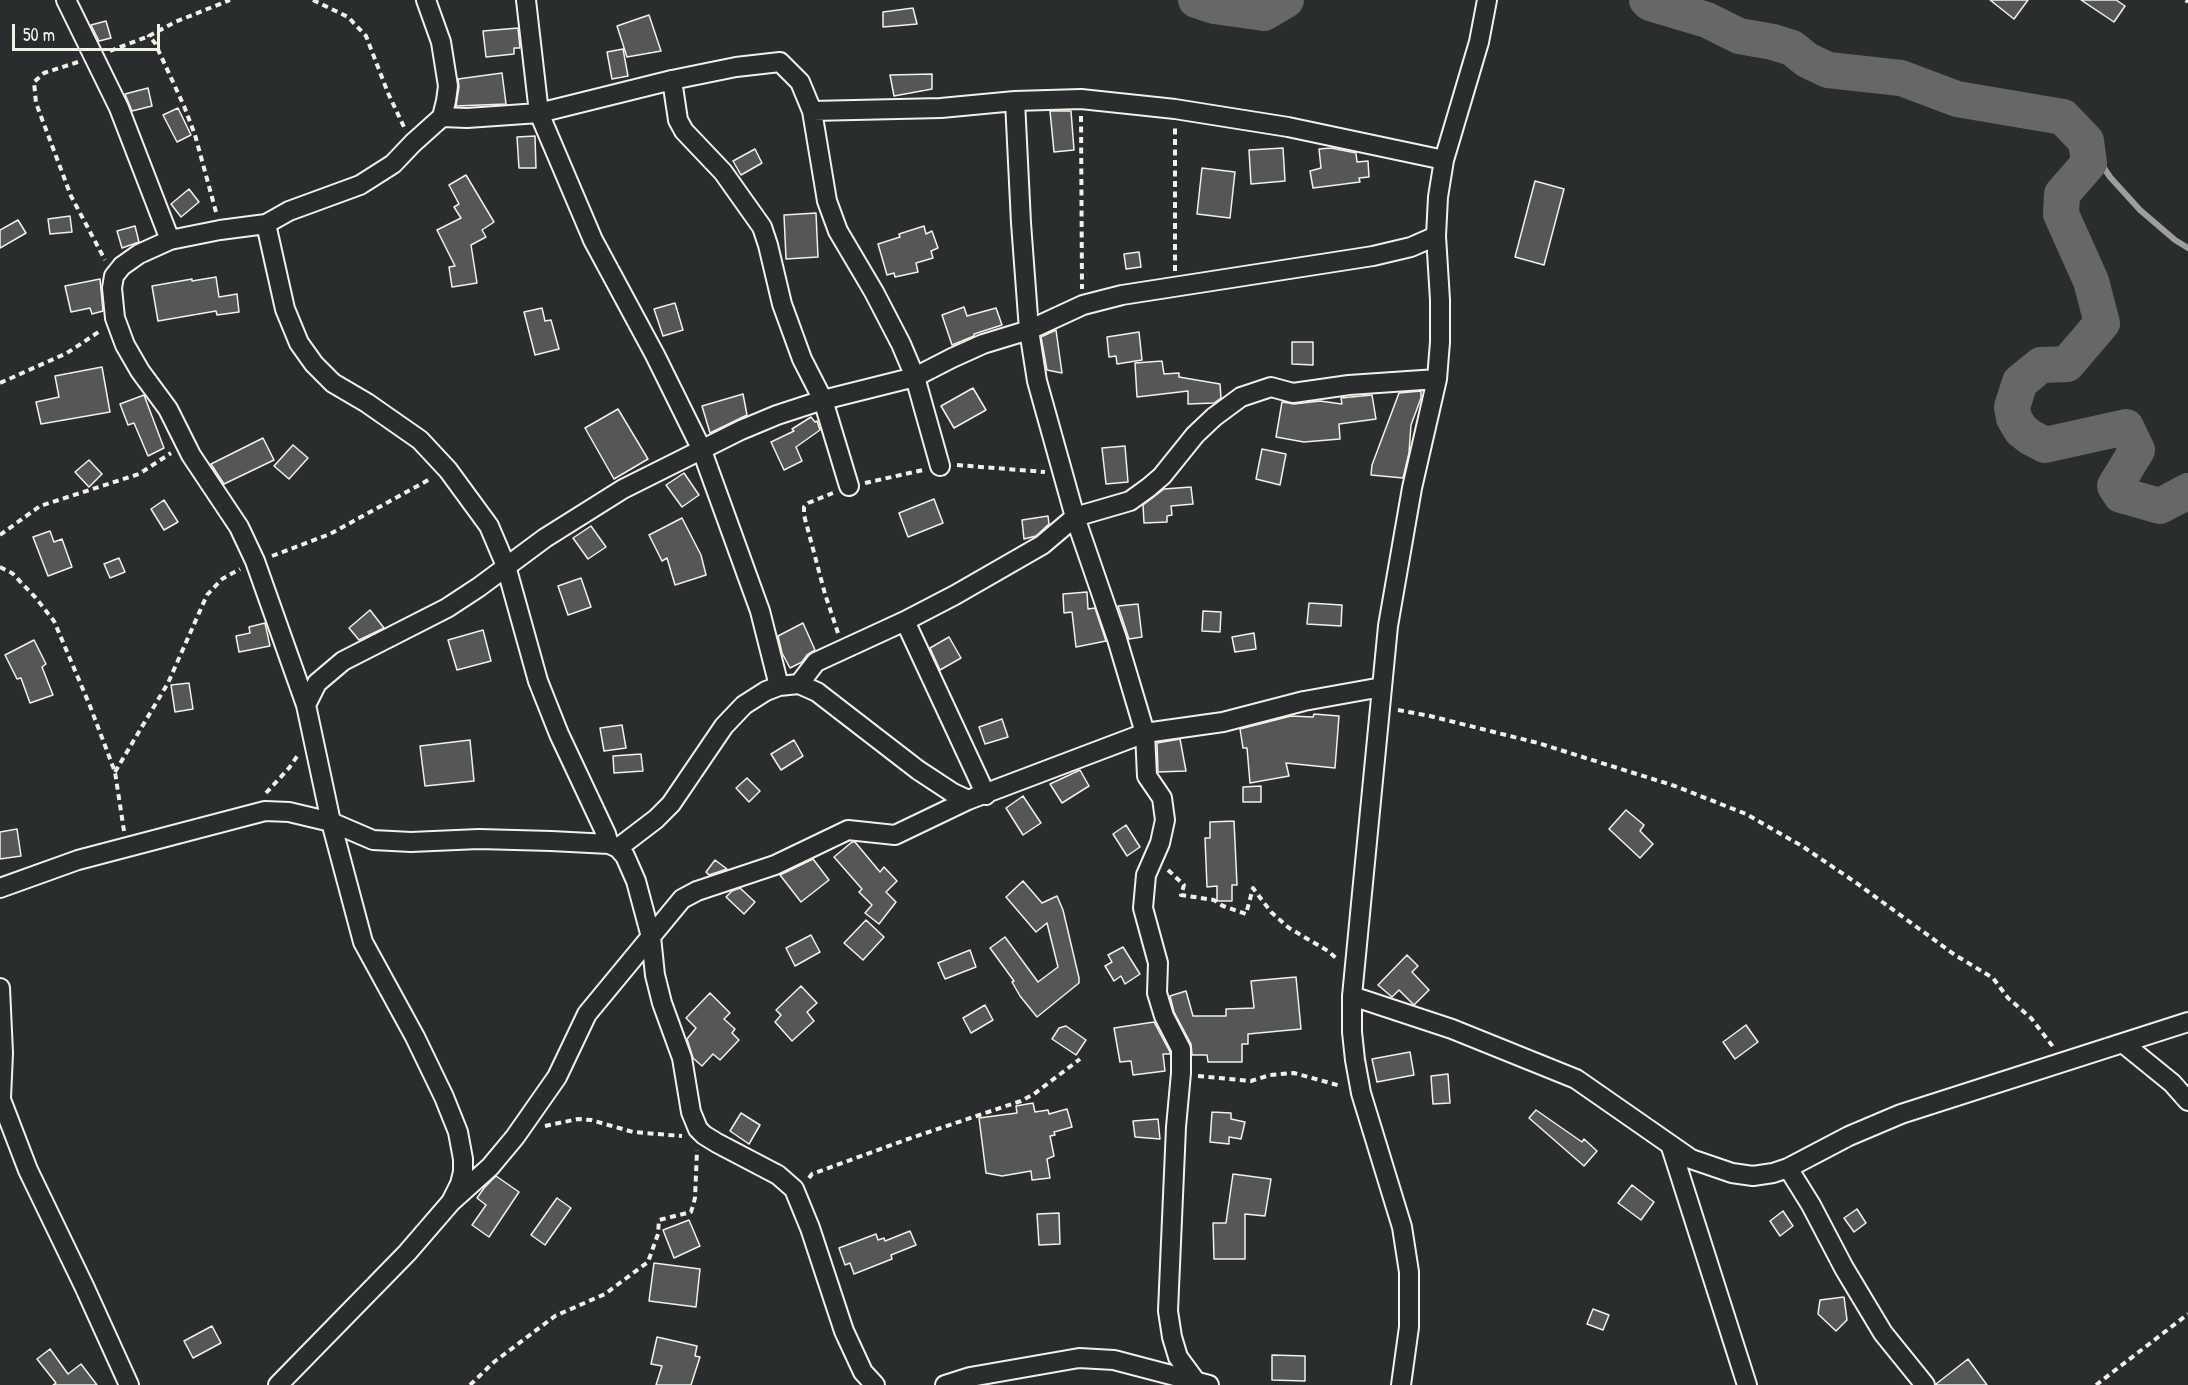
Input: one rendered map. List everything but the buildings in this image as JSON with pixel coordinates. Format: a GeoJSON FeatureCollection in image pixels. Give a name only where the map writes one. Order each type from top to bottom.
{"type":"FeatureCollection","features":[{"type":"Feature","properties":{"kind":"street"},"geometry":{"type":"LineString","coordinates":[[66,0],[119,108],[170,240]]}},
{"type":"Feature","properties":{"kind":"street"},"geometry":{"type":"LineString","coordinates":[[426,0],[441,42],[448,86],[442,117],[393,164],[360,185],[289,211],[266,224],[170,240],[139,254],[122,266],[114,276],[112,288],[115,318],[125,345],[140,371],[165,403],[191,455],[239,527],[255,561],[306,705],[331,822],[363,942],[415,1037],[458,1132],[463,1172],[451,1202]]}},
{"type":"Feature","properties":{"kind":"street"},"geometry":{"type":"LineString","coordinates":[[526,0],[539,114],[593,240],[702,448],[760,611],[779,686]]}},
{"type":"Feature","properties":{"kind":"street"},"geometry":{"type":"LineString","coordinates":[[1401,1385],[1409,1327],[1409,1272],[1402,1227],[1361,1093],[1352,1032],[1352,996],[1370,833],[1388,626],[1412,488],[1437,380],[1440,300],[1436,236],[1437,197],[1444,160],[1479,42],[1487,0]]}},
{"type":"Feature","properties":{"kind":"street"},"geometry":{"type":"LineString","coordinates":[[442,117],[539,114],[672,80],[771,61],[780,62],[800,82],[812,111],[827,201],[837,231],[874,292],[901,344],[915,377],[940,466]]}},
{"type":"Feature","properties":{"kind":"street"},"geometry":{"type":"LineString","coordinates":[[672,80],[678,120],[684,130],[723,172],[762,228],[782,304],[802,358],[823,400],[849,486]]}},
{"type":"Feature","properties":{"kind":"street"},"geometry":{"type":"LineString","coordinates":[[812,111],[940,108],[1015,101],[1081,99],[1175,109],[1288,127],[1444,160]]}},
{"type":"Feature","properties":{"kind":"street"},"geometry":{"type":"LineString","coordinates":[[1015,101],[1029,330],[1037,381],[1075,517],[1118,639],[1145,733],[1147,776],[1162,798],[1165,820],[1161,843],[1146,875],[1143,908],[1158,963],[1157,993],[1164,1016],[1181,1049],[1168,1311],[1178,1357],[1202,1382]]}},
{"type":"Feature","properties":{"kind":"street"},"geometry":{"type":"LineString","coordinates":[[266,224],[285,309],[299,343],[314,364],[333,383],[367,403],[420,440],[448,470],[489,526],[506,566],[538,681],[559,734],[606,834],[625,856],[636,881],[651,937],[655,975],[662,1003],[682,1058],[691,1112],[698,1129],[717,1143],[787,1181],[798,1197],[844,1330],[863,1372],[875,1385]]}},
{"type":"Feature","properties":{"kind":"street"},"geometry":{"type":"LineString","coordinates":[[306,705],[317,683],[343,661],[447,608],[577,516],[702,448],[777,415],[823,400],[915,377],[983,344],[1029,330],[1083,304],[1122,295],[1373,256],[1412,247],[1436,236]]}},
{"type":"Feature","properties":{"kind":"street"},"geometry":{"type":"LineString","coordinates":[[800,684],[816,662],[905,621],[954,595],[1042,545],[1075,517],[1130,501],[1161,476],[1195,435],[1214,417],[1241,397],[1271,387],[1293,393],[1348,385],[1437,380]]}},
{"type":"Feature","properties":{"kind":"street"},"geometry":{"type":"LineString","coordinates":[[905,621],[986,795]]}},
{"type":"Feature","properties":{"kind":"street"},"geometry":{"type":"LineString","coordinates":[[0,888],[78,860],[265,811],[289,812],[331,822],[373,840],[411,842],[479,839],[614,846],[656,819],[671,804],[724,726],[744,705],[766,691],[779,686],[800,684],[817,692],[918,770],[968,800]]}},
{"type":"Feature","properties":{"kind":"street"},"geometry":{"type":"LineString","coordinates":[[278,1385],[407,1253],[451,1202],[490,1167],[515,1137],[557,1077],[586,1014],[682,899],[697,891],[775,865],[848,830],[895,835],[968,800],[1145,733],[1223,722],[1304,701],[1382,687]]}},
{"type":"Feature","properties":{"kind":"street"},"geometry":{"type":"LineString","coordinates":[[0,988],[3,1053],[0,1098],[28,1170],[129,1385]]}},
{"type":"Feature","properties":{"kind":"street"},"geometry":{"type":"LineString","coordinates":[[1352,996],[1452,1029],[1576,1079],[1691,1159],[1732,1173],[1753,1176],[1788,1168],[1850,1136],[1901,1114],[2188,1022]]}},
{"type":"Feature","properties":{"kind":"street"},"geometry":{"type":"LineString","coordinates":[[2124,1044],[2172,1083],[2188,1101]]}},
{"type":"Feature","properties":{"kind":"street"},"geometry":{"type":"LineString","coordinates":[[1671,1147],[1747,1385]]}},
{"type":"Feature","properties":{"kind":"street"},"geometry":{"type":"LineString","coordinates":[[1788,1168],[1883,1333],[1925,1385]]}},
{"type":"Feature","properties":{"kind":"street"},"geometry":{"type":"LineString","coordinates":[[945,1385],[970,1377],[1079,1358],[1114,1360],[1202,1382]]}},
{"type":"Feature","properties":{"kind":"path"},"geometry":{"type":"LineString","coordinates":[[114,276],[70,196],[36,103],[34,82],[44,73],[95,57],[230,0]]}},
{"type":"Feature","properties":{"kind":"path"},"geometry":{"type":"LineString","coordinates":[[313,0],[348,18],[366,36],[399,119],[413,143]]}},
{"type":"Feature","properties":{"kind":"path"},"geometry":{"type":"LineString","coordinates":[[148,36],[155,43],[169,70],[195,135],[220,230]]}},
{"type":"Feature","properties":{"kind":"path"},"geometry":{"type":"LineString","coordinates":[[1081,99],[1083,304]]}},
{"type":"Feature","properties":{"kind":"path"},"geometry":{"type":"LineString","coordinates":[[1175,109],[1175,287]]}},
{"type":"Feature","properties":{"kind":"path"},"geometry":{"type":"LineString","coordinates":[[0,383],[67,353],[91,338],[115,318]]}},
{"type":"Feature","properties":{"kind":"path"},"geometry":{"type":"LineString","coordinates":[[0,535],[40,506],[138,474],[185,441]]}},
{"type":"Feature","properties":{"kind":"path"},"geometry":{"type":"LineString","coordinates":[[844,649],[806,528],[804,507],[808,502],[849,486],[940,466],[967,465],[1063,474]]}},
{"type":"Feature","properties":{"kind":"path"},"geometry":{"type":"LineString","coordinates":[[115,772],[168,683],[207,595],[222,579],[255,561],[330,534],[448,470]]}},
{"type":"Feature","properties":{"kind":"path"},"geometry":{"type":"LineString","coordinates":[[0,567],[12,573],[54,621],[115,772],[127,848]]}},
{"type":"Feature","properties":{"kind":"path"},"geometry":{"type":"LineString","coordinates":[[1380,706],[1538,743],[1676,786],[1746,814],[1802,846],[1955,955],[1993,978],[2008,998],[2031,1018],[2063,1061]]}},
{"type":"Feature","properties":{"kind":"path"},"geometry":{"type":"LineString","coordinates":[[261,798],[289,768],[313,733]]}},
{"type":"Feature","properties":{"kind":"path"},"geometry":{"type":"LineString","coordinates":[[1152,859],[1184,885],[1181,895],[1214,900],[1223,906],[1246,914],[1253,888],[1271,912],[1289,928],[1328,951],[1340,963]]}},
{"type":"Feature","properties":{"kind":"path"},"geometry":{"type":"LineString","coordinates":[[798,1197],[812,1174],[1021,1101],[1034,1094],[1080,1059]]}},
{"type":"Feature","properties":{"kind":"path"},"geometry":{"type":"LineString","coordinates":[[1181,1073],[1251,1081],[1270,1075],[1294,1073],[1361,1093]]}},
{"type":"Feature","properties":{"kind":"path"},"geometry":{"type":"LineString","coordinates":[[515,1137],[536,1128],[578,1119],[591,1120],[633,1132],[665,1135],[687,1136],[698,1129]]}},
{"type":"Feature","properties":{"kind":"path"},"geometry":{"type":"LineString","coordinates":[[470,1385],[494,1362],[555,1316],[605,1294],[648,1262],[658,1234],[659,1220],[691,1212],[695,1198],[698,1129]]}},
{"type":"Feature","properties":{"kind":"path"},"geometry":{"type":"LineString","coordinates":[[2096,1385],[2188,1314]]}},
{"type":"Feature","properties":{"kind":"waterway"},"geometry":{"type":"LineString","coordinates":[[1196,0],[1214,6],[1264,13],[1286,0]]}},
{"type":"Feature","properties":{"kind":"waterway"},"geometry":{"type":"LineString","coordinates":[[1647,0],[1650,3],[1707,20],[1739,36],[1792,48],[1807,60],[1828,70],[1901,78],[1957,99],[2063,117],[2086,141],[2089,163],[2062,194],[2061,214],[2091,281],[2102,323],[2067,364],[2041,365],[2020,382],[2012,407],[2014,418],[2021,430],[2045,445],[2126,427],[2137,450],[2115,486],[2121,495],[2160,506],[2188,491]]}},
{"type":"Feature","properties":{"kind":"waterway"},"geometry":{"type":"LineString","coordinates":[[2086,141],[2110,177],[2140,210],[2188,248]]}}]}
